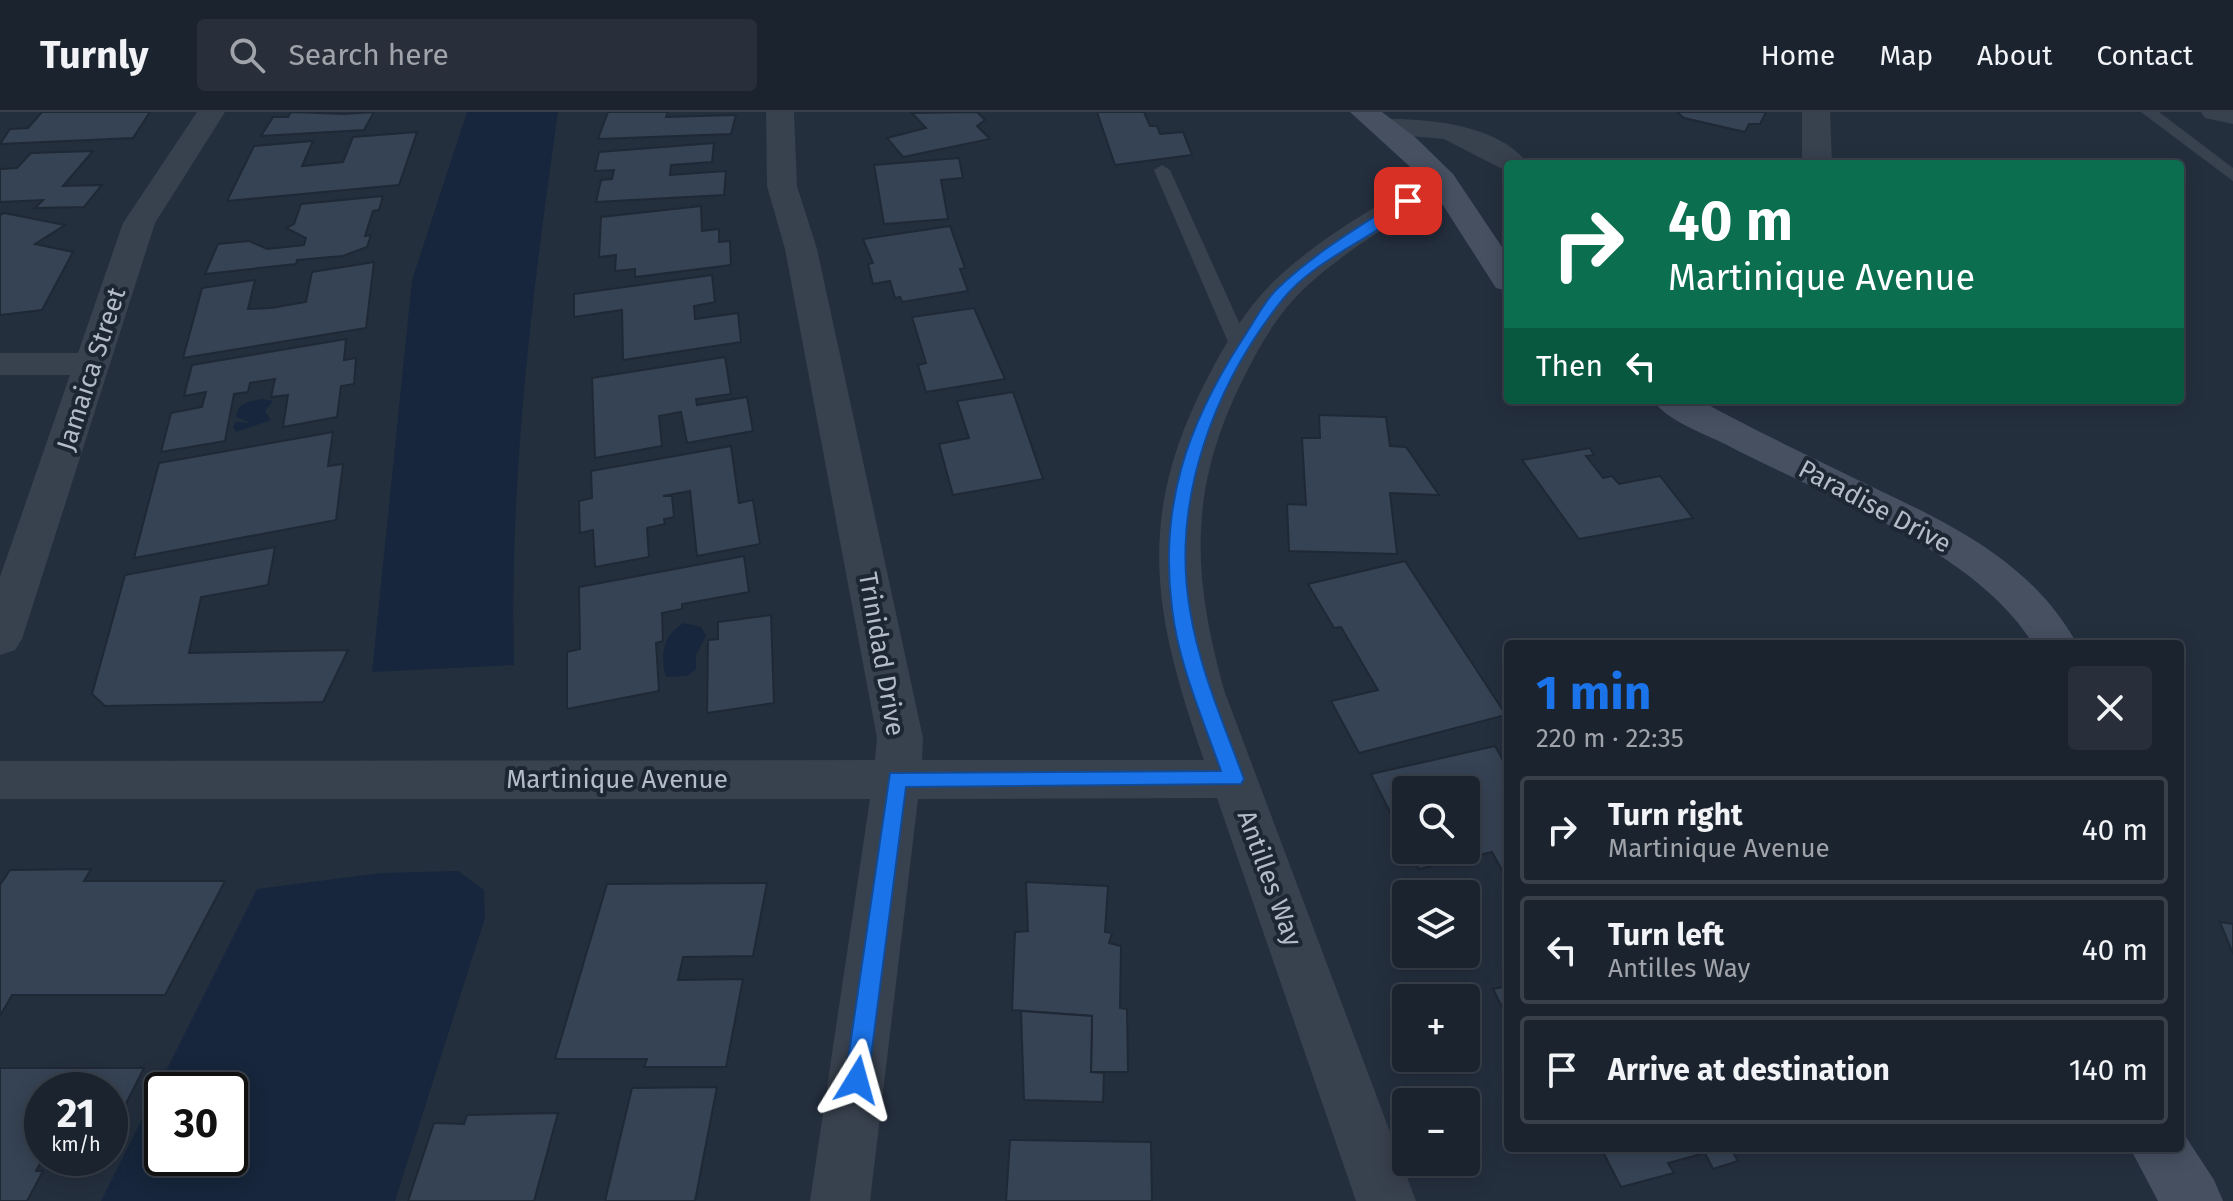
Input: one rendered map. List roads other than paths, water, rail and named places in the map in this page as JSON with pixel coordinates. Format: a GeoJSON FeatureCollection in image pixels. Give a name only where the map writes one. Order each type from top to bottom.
{"type":"FeatureCollection","features":[{"type":"Feature","properties":{"kind":"street","name":"Jamaica Street"},"geometry":{"type":"LineString","coordinates":[[0,639],[139,223],[211,112]]}},
{"type":"Feature","properties":{"kind":"street","name":"Trinidad Drive"},"geometry":{"type":"LineString","coordinates":[[780,112],[782,186],[801,249],[898,717],[897,779],[840,1201]]}},
{"type":"Feature","properties":{"kind":"street"},"geometry":{"type":"LineString","coordinates":[[1816,112],[1817,160]]}},
{"type":"Feature","properties":{"kind":"street"},"geometry":{"type":"LineString","coordinates":[[2215,112],[2233,116]]}},
{"type":"Feature","properties":{"kind":"street"},"geometry":{"type":"LineString","coordinates":[[1374,120],[1448,130],[1476,139],[1507,160]]}},
{"type":"Feature","properties":{"kind":"street"},"geometry":{"type":"LineString","coordinates":[[1374,120],[1442,180],[1504,275]]}},
{"type":"Feature","properties":{"kind":"street","name":"Antilles Way"},"geometry":{"type":"LineString","coordinates":[[1386,1201],[1202,690],[1181,610],[1177,527],[1190,457],[1214,398],[1262,315],[1296,278],[1356,234],[1442,180]]}},
{"type":"Feature","properties":{"kind":"street"},"geometry":{"type":"LineString","coordinates":[[0,364],[94,364]]}},
{"type":"Feature","properties":{"kind":"street","name":"Paradise Drive"},"geometry":{"type":"LineString","coordinates":[[1679,404],[1956,548],[2013,591],[2035,614],[2052,640]]}},
{"type":"Feature","properties":{"kind":"street","name":"Martinique Avenue"},"geometry":{"type":"LineString","coordinates":[[0,780],[1234,779]]}},
{"type":"Feature","properties":{"kind":"street"},"geometry":{"type":"LineString","coordinates":[[2162,1152],[2193,1201]]}},
{"type":"Feature","properties":{"kind":"lane"},"geometry":{"type":"LineString","coordinates":[[2149,112],[2233,176]]}},
{"type":"Feature","properties":{"kind":"lane"},"geometry":{"type":"LineString","coordinates":[[1162,170],[1241,349]]}},
{"type":"Feature","properties":{"kind":"water"},"geometry":{"type":"Polygon","coordinates":[[[467,112],[558,112],[524,388],[515,526],[514,665],[372,672],[412,280],[467,112]]]}},
{"type":"Feature","properties":{"kind":"water"},"geometry":{"type":"Polygon","coordinates":[[[262,399],[273,401],[265,411],[271,420],[236,432],[233,427],[236,422],[251,423],[236,417],[239,408],[262,399]]]}},
{"type":"Feature","properties":{"kind":"water"},"geometry":{"type":"Polygon","coordinates":[[[684,623],[701,627],[706,636],[696,655],[696,669],[688,676],[666,677],[663,661],[667,639],[684,623]]]}},
{"type":"Feature","properties":{"kind":"water"},"geometry":{"type":"Polygon","coordinates":[[[458,871],[484,890],[485,918],[395,1201],[101,1201],[114,1176],[128,1176],[128,1147],[144,1115],[144,1176],[248,1176],[248,1072],[166,1072],[257,889],[381,873],[458,871]]]}}]}
